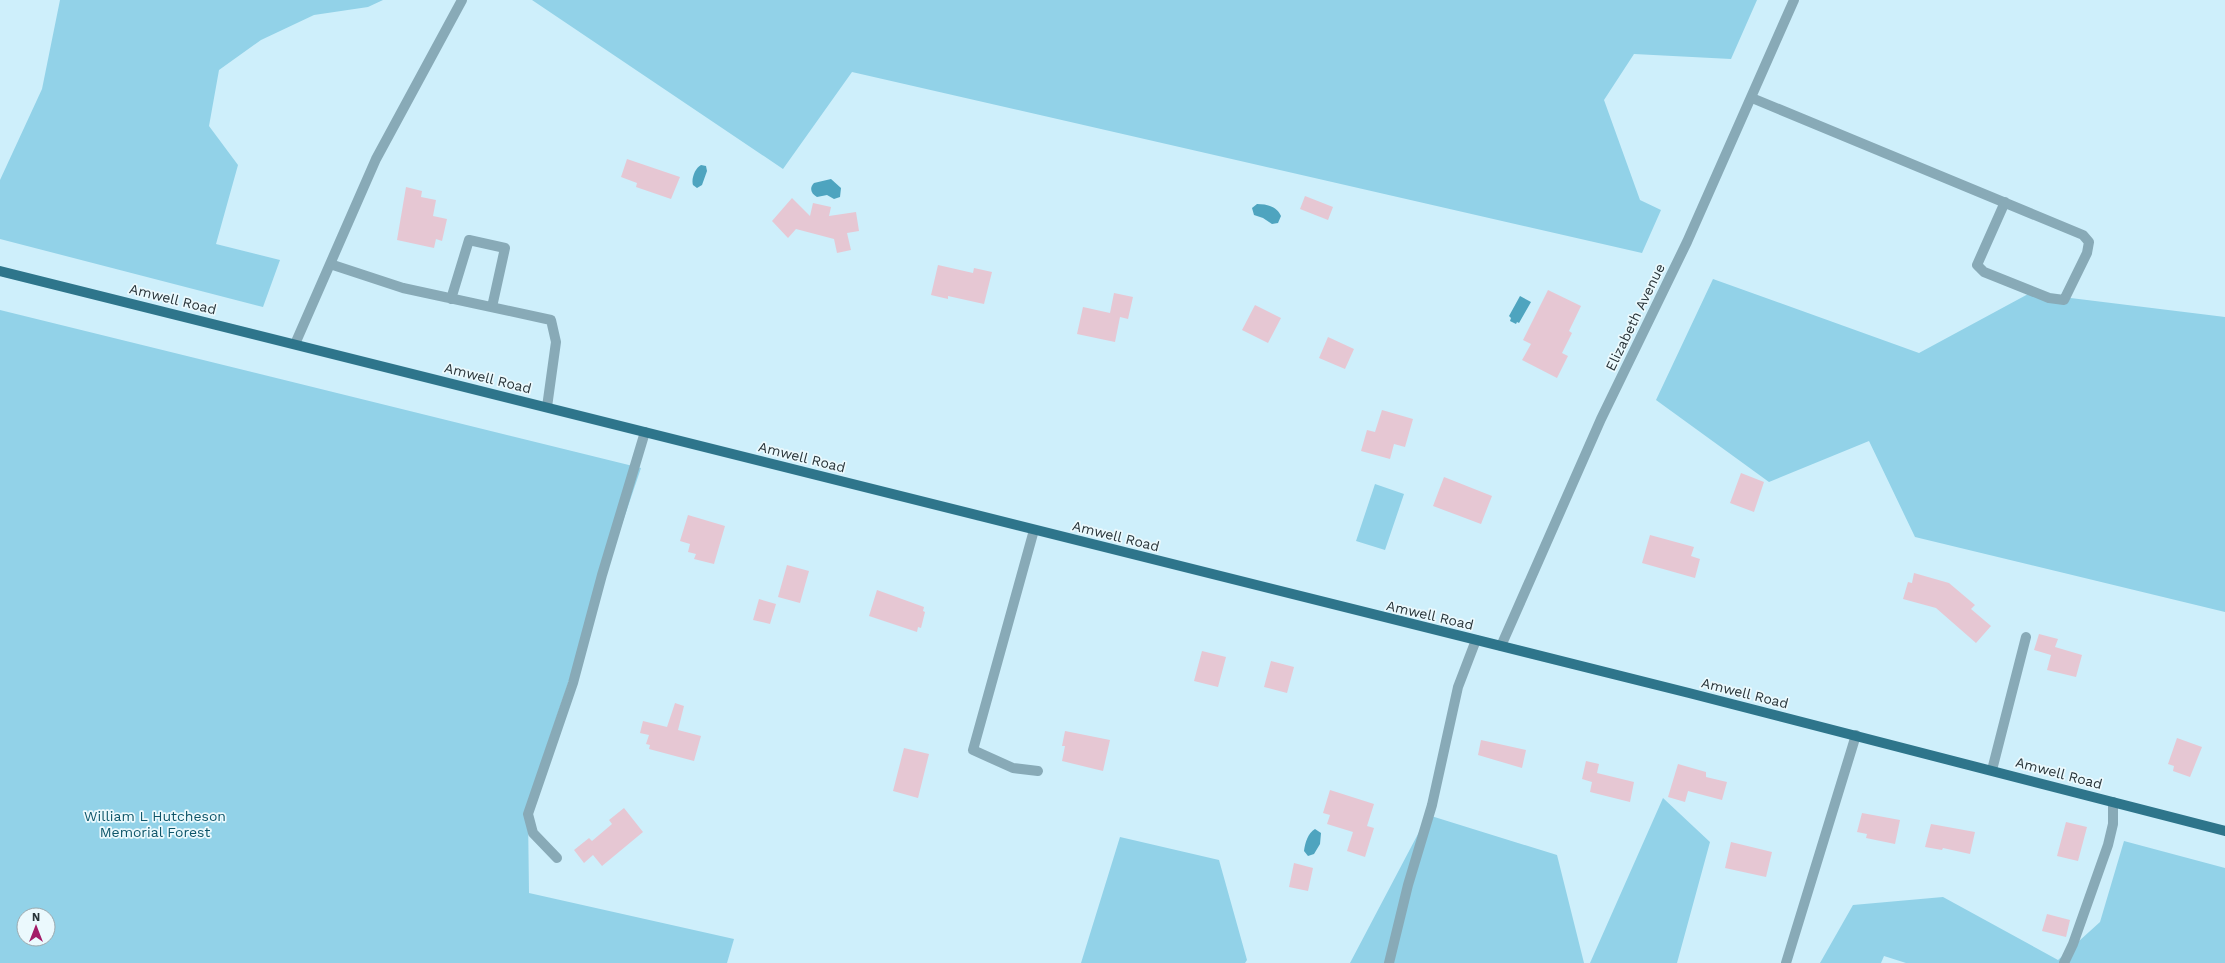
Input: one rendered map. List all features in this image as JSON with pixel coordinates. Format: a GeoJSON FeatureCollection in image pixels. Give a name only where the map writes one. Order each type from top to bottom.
{"type":"FeatureCollection","features":[{"type":"Feature","properties":{"kind":"main road","name":"Amwell Road"},"geometry":{"type":"LineString","coordinates":[[0,270],[1856,735],[2225,831]]}},
{"type":"Feature","properties":{"kind":"street"},"geometry":{"type":"LineString","coordinates":[[295,344],[376,159],[462,0]]}},
{"type":"Feature","properties":{"kind":"street","name":"Elizabeth Avenue"},"geometry":{"type":"LineString","coordinates":[[1501,646],[1601,419],[1687,242],[1752,98],[1794,0]]}},
{"type":"Feature","properties":{"kind":"street"},"geometry":{"type":"LineString","coordinates":[[1752,98],[2005,202],[2083,235],[2090,242],[2087,253],[2064,300],[2049,298],[1984,272],[1977,265],[2005,202]]}},
{"type":"Feature","properties":{"kind":"street"},"geometry":{"type":"LineString","coordinates":[[451,299],[469,240],[505,248],[492,307]]}},
{"type":"Feature","properties":{"kind":"street"},"geometry":{"type":"LineString","coordinates":[[330,264],[403,288],[551,320],[556,342],[547,407]]}},
{"type":"Feature","properties":{"kind":"street"},"geometry":{"type":"LineString","coordinates":[[557,858],[533,833],[528,814],[574,683],[602,575],[645,432]]}},
{"type":"Feature","properties":{"kind":"street"},"geometry":{"type":"LineString","coordinates":[[1034,530],[973,750],[1014,768],[1038,771]]}},
{"type":"Feature","properties":{"kind":"street"},"geometry":{"type":"LineString","coordinates":[[1992,770],[2026,637]]}},
{"type":"Feature","properties":{"kind":"street"},"geometry":{"type":"LineString","coordinates":[[1389,963],[1408,885],[1434,798],[1458,687],[1476,640]]}},
{"type":"Feature","properties":{"kind":"street"},"geometry":{"type":"LineString","coordinates":[[1786,963],[1856,735]]}},
{"type":"Feature","properties":{"kind":"street"},"geometry":{"type":"LineString","coordinates":[[2064,963],[2073,944],[2108,845],[2112,824],[2113,802]]}},
{"type":"Feature","properties":{"kind":"green space"},"geometry":{"type":"Polygon","coordinates":[[[60,0],[383,0],[368,7],[314,15],[261,40],[219,70],[209,126],[238,165],[216,244],[280,260],[263,307],[0,239],[0,180],[42,89],[60,0]]]}},
{"type":"Feature","properties":{"kind":"green space"},"geometry":{"type":"Polygon","coordinates":[[[532,0],[1757,0],[1731,59],[1634,54],[1604,100],[1640,200],[1661,210],[1642,253],[852,72],[783,169],[532,0]]]}},
{"type":"Feature","properties":{"kind":"green space"},"geometry":{"type":"Polygon","coordinates":[[[1713,279],[1919,353],[2030,293],[2225,317],[2225,612],[1915,537],[1869,441],[1769,482],[1656,400],[1713,279]]]}},
{"type":"Feature","properties":{"kind":"green space","name":"William L Hutcheson Memorial Forest"},"geometry":{"type":"Polygon","coordinates":[[[0,310],[641,468],[544,754],[528,814],[529,893],[734,939],[727,963],[0,963],[0,310]]]}},
{"type":"Feature","properties":{"kind":"green space"},"geometry":{"type":"Polygon","coordinates":[[[1375,484],[1404,494],[1385,550],[1356,541],[1375,484]]]}},
{"type":"Feature","properties":{"kind":"green space"},"geometry":{"type":"Polygon","coordinates":[[[1663,798],[1710,842],[1677,963],[1590,963],[1663,798]]]}},
{"type":"Feature","properties":{"kind":"green space"},"geometry":{"type":"Polygon","coordinates":[[[1428,815],[1557,855],[1584,963],[1350,963],[1428,815]]]}},
{"type":"Feature","properties":{"kind":"green space"},"geometry":{"type":"Polygon","coordinates":[[[1120,837],[1219,860],[1247,960],[1245,963],[1081,963],[1120,837]]]}},
{"type":"Feature","properties":{"kind":"green space"},"geometry":{"type":"Polygon","coordinates":[[[2124,841],[2225,868],[2225,963],[1906,963],[1884,956],[1881,963],[1820,963],[1853,905],[1943,897],[2058,960],[2100,922],[2124,841]]]}},
{"type":"Feature","properties":{"kind":"shaded area"},"geometry":{"type":"Polygon","coordinates":[[[701,165],[706,166],[707,171],[702,185],[697,188],[693,185],[693,177],[695,171],[701,165]]]}},
{"type":"Feature","properties":{"kind":"shaded area"},"geometry":{"type":"Polygon","coordinates":[[[831,179],[841,188],[840,197],[834,199],[827,195],[817,197],[813,194],[811,189],[814,183],[831,179]]]}},
{"type":"Feature","properties":{"kind":"shaded area"},"geometry":{"type":"Polygon","coordinates":[[[1257,204],[1264,204],[1277,210],[1281,216],[1278,223],[1272,224],[1263,218],[1254,215],[1252,208],[1257,204]]]}},
{"type":"Feature","properties":{"kind":"shaded area"},"geometry":{"type":"Polygon","coordinates":[[[1520,296],[1531,302],[1519,323],[1517,322],[1516,324],[1510,321],[1511,318],[1509,316],[1520,296]]]}},
{"type":"Feature","properties":{"kind":"shaded area"},"geometry":{"type":"Polygon","coordinates":[[[1315,829],[1321,833],[1320,844],[1314,854],[1308,856],[1304,851],[1305,845],[1307,838],[1315,829]]]}},
{"type":"Feature","properties":{"kind":"building"},"geometry":{"type":"Polygon","coordinates":[[[627,159],[680,177],[671,199],[636,187],[637,183],[621,177],[627,159]]]}},
{"type":"Feature","properties":{"kind":"building"},"geometry":{"type":"Polygon","coordinates":[[[406,187],[422,191],[421,197],[436,200],[433,216],[447,219],[442,241],[436,239],[434,248],[397,240],[406,187]]]}},
{"type":"Feature","properties":{"kind":"building"},"geometry":{"type":"Polygon","coordinates":[[[1305,196],[1333,207],[1328,220],[1300,209],[1305,196]]]}},
{"type":"Feature","properties":{"kind":"building"},"geometry":{"type":"Polygon","coordinates":[[[792,198],[810,216],[813,203],[831,207],[829,216],[856,212],[859,231],[847,233],[851,250],[837,253],[834,239],[796,229],[788,238],[772,221],[792,198]]]}},
{"type":"Feature","properties":{"kind":"building"},"geometry":{"type":"Polygon","coordinates":[[[938,265],[973,273],[974,268],[992,272],[984,304],[948,296],[948,299],[931,295],[938,265]]]}},
{"type":"Feature","properties":{"kind":"building"},"geometry":{"type":"Polygon","coordinates":[[[1548,290],[1581,306],[1569,331],[1572,333],[1562,353],[1568,356],[1557,378],[1522,360],[1531,344],[1523,340],[1548,290]]]}},
{"type":"Feature","properties":{"kind":"building"},"geometry":{"type":"Polygon","coordinates":[[[1114,293],[1133,297],[1128,319],[1120,317],[1115,342],[1077,334],[1083,307],[1110,313],[1114,293]]]}},
{"type":"Feature","properties":{"kind":"building"},"geometry":{"type":"Polygon","coordinates":[[[1255,305],[1281,318],[1268,343],[1242,330],[1255,305]]]}},
{"type":"Feature","properties":{"kind":"building"},"geometry":{"type":"Polygon","coordinates":[[[1328,337],[1354,349],[1345,369],[1319,358],[1328,337]]]}},
{"type":"Feature","properties":{"kind":"building"},"geometry":{"type":"Polygon","coordinates":[[[1382,410],[1413,419],[1405,447],[1394,444],[1390,459],[1361,451],[1367,430],[1375,432],[1382,410]]]}},
{"type":"Feature","properties":{"kind":"building"},"geometry":{"type":"Polygon","coordinates":[[[1741,473],[1764,482],[1754,512],[1730,503],[1741,473]]]}},
{"type":"Feature","properties":{"kind":"building"},"geometry":{"type":"Polygon","coordinates":[[[1444,477],[1492,496],[1481,524],[1433,506],[1444,477]]]}},
{"type":"Feature","properties":{"kind":"building"},"geometry":{"type":"Polygon","coordinates":[[[688,515],[725,526],[714,564],[694,559],[696,554],[688,552],[690,544],[680,541],[688,515]]]}},
{"type":"Feature","properties":{"kind":"building"},"geometry":{"type":"Polygon","coordinates":[[[1650,535],[1694,547],[1691,556],[1700,559],[1695,578],[1642,563],[1650,535]]]}},
{"type":"Feature","properties":{"kind":"building"},"geometry":{"type":"Polygon","coordinates":[[[787,565],[809,571],[800,603],[778,597],[787,565]]]}},
{"type":"Feature","properties":{"kind":"building"},"geometry":{"type":"Polygon","coordinates":[[[1914,573],[1949,583],[1975,605],[1971,609],[1991,626],[1976,643],[1936,608],[1903,599],[1908,582],[1912,583],[1914,573]]]}},
{"type":"Feature","properties":{"kind":"building"},"geometry":{"type":"Polygon","coordinates":[[[877,590],[924,607],[923,611],[925,612],[921,628],[918,627],[917,632],[869,616],[877,590]]]}},
{"type":"Feature","properties":{"kind":"building"},"geometry":{"type":"Polygon","coordinates":[[[759,599],[776,604],[770,624],[753,620],[759,599]]]}},
{"type":"Feature","properties":{"kind":"building"},"geometry":{"type":"Polygon","coordinates":[[[2039,634],[2058,639],[2055,647],[2082,655],[2076,677],[2047,670],[2051,655],[2034,650],[2039,634]]]}},
{"type":"Feature","properties":{"kind":"building"},"geometry":{"type":"Polygon","coordinates":[[[1202,651],[1226,657],[1218,687],[1194,681],[1202,651]]]}},
{"type":"Feature","properties":{"kind":"building"},"geometry":{"type":"Polygon","coordinates":[[[1271,661],[1294,667],[1287,693],[1264,687],[1271,661]]]}},
{"type":"Feature","properties":{"kind":"building"},"geometry":{"type":"Polygon","coordinates":[[[675,703],[684,706],[678,730],[701,736],[694,761],[649,749],[650,745],[646,744],[649,735],[640,733],[643,721],[667,727],[675,703]]]}},
{"type":"Feature","properties":{"kind":"building"},"geometry":{"type":"Polygon","coordinates":[[[1065,731],[1110,740],[1103,771],[1062,761],[1065,746],[1062,746],[1065,731]]]}},
{"type":"Feature","properties":{"kind":"building"},"geometry":{"type":"Polygon","coordinates":[[[2177,738],[2202,747],[2190,777],[2173,771],[2174,766],[2168,764],[2177,738]]]}},
{"type":"Feature","properties":{"kind":"building"},"geometry":{"type":"Polygon","coordinates":[[[1481,740],[1526,750],[1522,768],[1478,755],[1481,740]]]}},
{"type":"Feature","properties":{"kind":"building"},"geometry":{"type":"Polygon","coordinates":[[[904,748],[929,754],[918,798],[893,791],[904,748]]]}},
{"type":"Feature","properties":{"kind":"building"},"geometry":{"type":"Polygon","coordinates":[[[1586,761],[1599,764],[1597,773],[1634,782],[1630,802],[1590,792],[1592,782],[1582,779],[1586,761]]]}},
{"type":"Feature","properties":{"kind":"building"},"geometry":{"type":"Polygon","coordinates":[[[1678,764],[1706,772],[1706,777],[1727,782],[1722,800],[1688,791],[1685,802],[1668,797],[1678,764]]]}},
{"type":"Feature","properties":{"kind":"building"},"geometry":{"type":"Polygon","coordinates":[[[1330,790],[1374,804],[1367,826],[1374,828],[1365,857],[1347,851],[1353,832],[1327,824],[1330,815],[1323,813],[1330,790]]]}},
{"type":"Feature","properties":{"kind":"building"},"geometry":{"type":"Polygon","coordinates":[[[624,808],[643,832],[602,866],[593,855],[584,863],[574,850],[589,838],[592,841],[612,824],[609,820],[624,808]]]}},
{"type":"Feature","properties":{"kind":"building"},"geometry":{"type":"Polygon","coordinates":[[[1862,813],[1900,820],[1895,844],[1866,838],[1867,834],[1857,832],[1862,813]]]}},
{"type":"Feature","properties":{"kind":"building"},"geometry":{"type":"Polygon","coordinates":[[[2066,822],[2087,827],[2078,861],[2057,856],[2066,822]]]}},
{"type":"Feature","properties":{"kind":"building"},"geometry":{"type":"Polygon","coordinates":[[[1931,824],[1975,832],[1970,854],[1943,848],[1942,850],[1925,847],[1931,824]]]}},
{"type":"Feature","properties":{"kind":"building"},"geometry":{"type":"Polygon","coordinates":[[[1731,842],[1772,852],[1766,877],[1725,868],[1731,842]]]}},
{"type":"Feature","properties":{"kind":"building"},"geometry":{"type":"Polygon","coordinates":[[[1294,863],[1313,868],[1308,891],[1289,887],[1294,863]]]}},
{"type":"Feature","properties":{"kind":"building"},"geometry":{"type":"Polygon","coordinates":[[[2047,914],[2070,920],[2066,937],[2042,931],[2047,914]]]}}]}
